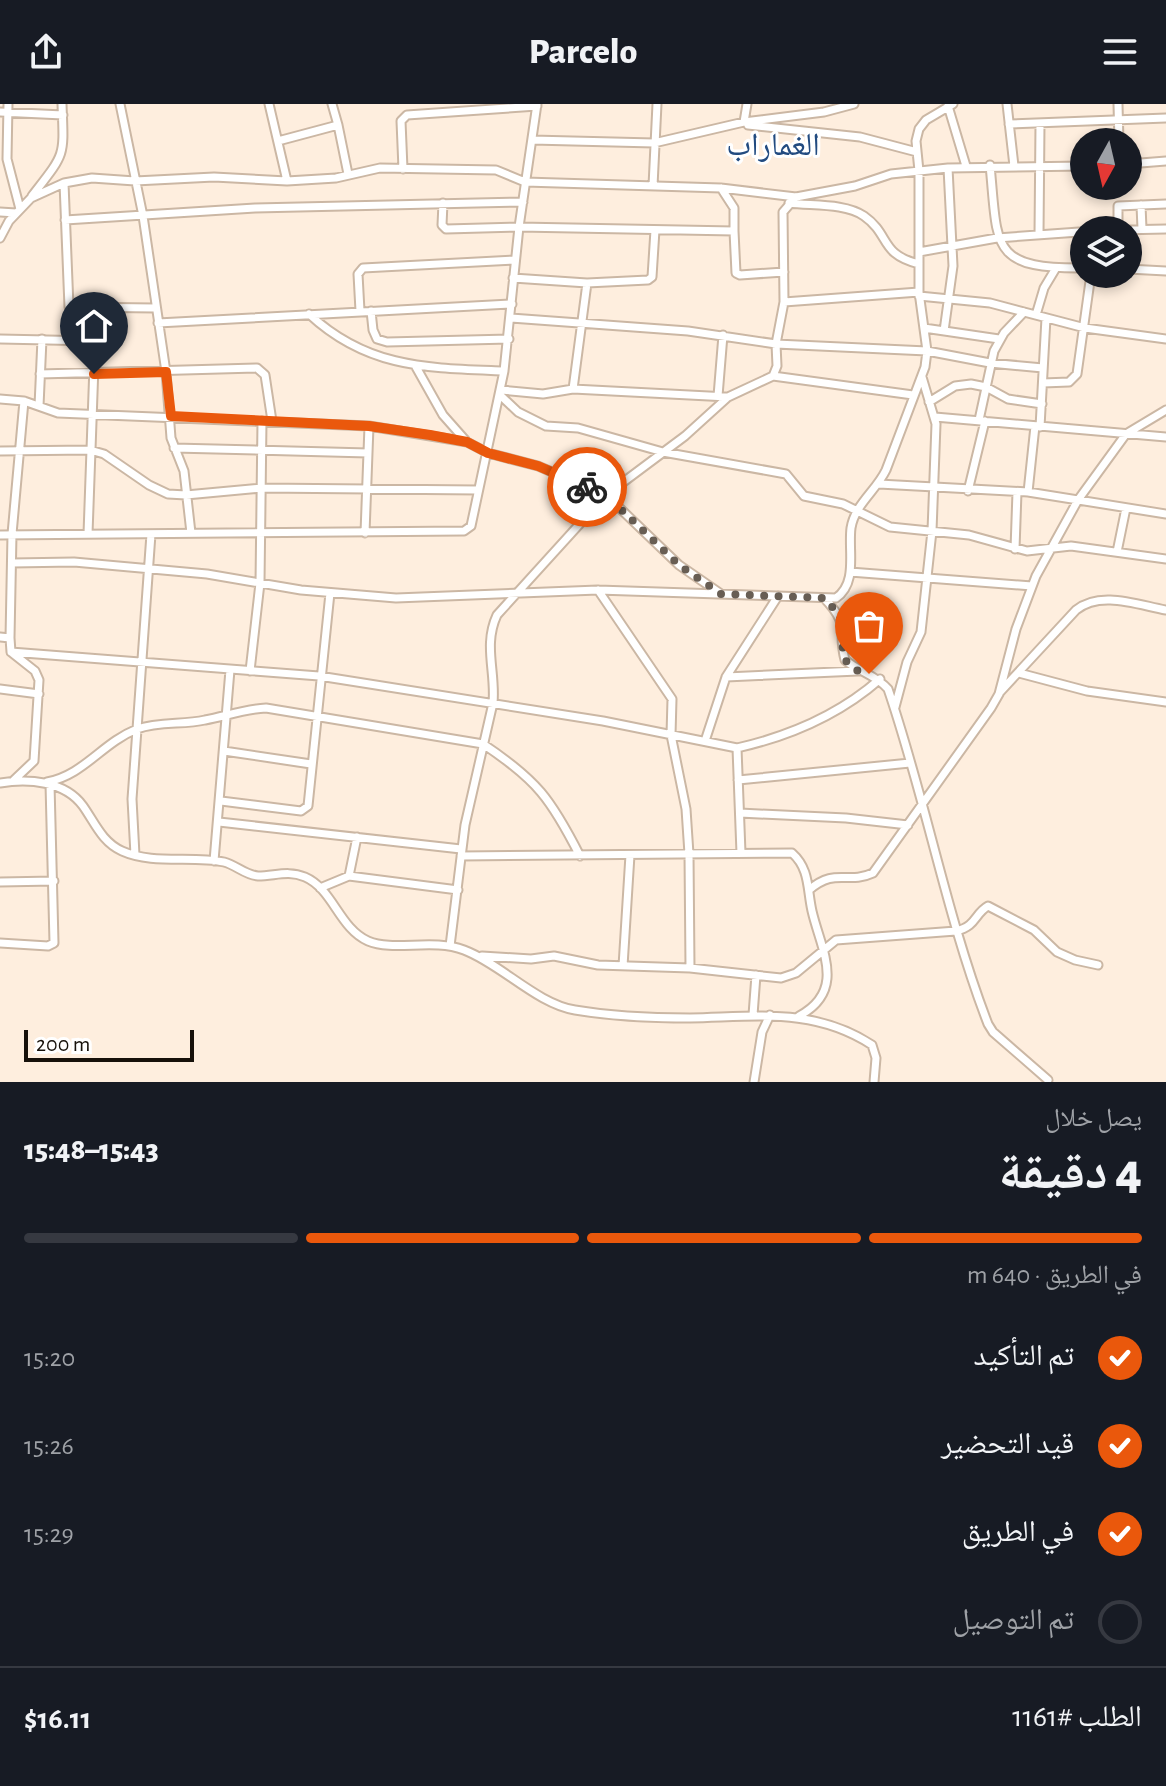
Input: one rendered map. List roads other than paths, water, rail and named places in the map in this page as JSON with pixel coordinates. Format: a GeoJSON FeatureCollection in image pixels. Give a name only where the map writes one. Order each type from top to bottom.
{"type":"FeatureCollection","features":[{"type":"Feature","properties":{"kind":"street"},"geometry":{"type":"LineString","coordinates":[[0,238],[59,161],[65,146],[62,104]]}},
{"type":"Feature","properties":{"kind":"street"},"geometry":{"type":"LineString","coordinates":[[120,104],[143,216],[174,448],[184,471],[191,533]]}},
{"type":"Feature","properties":{"kind":"street"},"geometry":{"type":"LineString","coordinates":[[269,104],[287,181]]}},
{"type":"Feature","properties":{"kind":"street"},"geometry":{"type":"LineString","coordinates":[[332,104],[348,174]]}},
{"type":"Feature","properties":{"kind":"street"},"geometry":{"type":"LineString","coordinates":[[653,186],[657,104]]}},
{"type":"Feature","properties":{"kind":"street"},"geometry":{"type":"LineString","coordinates":[[741,123],[747,104]]}},
{"type":"Feature","properties":{"kind":"street"},"geometry":{"type":"LineString","coordinates":[[532,140],[654,143],[741,123],[824,112],[854,104]]}},
{"type":"Feature","properties":{"kind":"street"},"geometry":{"type":"LineString","coordinates":[[1007,104],[1014,166]]}},
{"type":"Feature","properties":{"kind":"street"},"geometry":{"type":"LineString","coordinates":[[1118,104],[1118,128]]}},
{"type":"Feature","properties":{"kind":"street"},"geometry":{"type":"LineString","coordinates":[[0,535],[365,533],[464,531],[471,526],[504,371],[519,227],[537,105],[407,115],[401,121],[403,169]]}},
{"type":"Feature","properties":{"kind":"street"},"geometry":{"type":"LineString","coordinates":[[12,563],[74,562],[396,598],[598,590],[836,598],[844,592],[850,572],[851,528],[856,510],[879,484],[922,377],[927,351],[919,294],[919,129],[950,105],[966,166]]}},
{"type":"Feature","properties":{"kind":"street"},"geometry":{"type":"LineString","coordinates":[[18,211],[3,144],[5,110],[63,115]]}},
{"type":"Feature","properties":{"kind":"street"},"geometry":{"type":"LineString","coordinates":[[1009,124],[1166,118]]}},
{"type":"Feature","properties":{"kind":"street"},"geometry":{"type":"LineString","coordinates":[[741,123],[860,137],[917,152]]}},
{"type":"Feature","properties":{"kind":"street"},"geometry":{"type":"LineString","coordinates":[[1039,234],[1040,124]]}},
{"type":"Feature","properties":{"kind":"street"},"geometry":{"type":"LineString","coordinates":[[278,141],[338,125]]}},
{"type":"Feature","properties":{"kind":"street"},"geometry":{"type":"LineString","coordinates":[[1142,163],[1166,161]]}},
{"type":"Feature","properties":{"kind":"street"},"geometry":{"type":"LineString","coordinates":[[990,165],[997,238],[1007,252],[1016,258],[1056,268],[1070,268]]}},
{"type":"Feature","properties":{"kind":"street"},"geometry":{"type":"LineString","coordinates":[[773,376],[777,366],[776,344],[784,302],[783,212],[792,200],[855,186],[891,174],[990,165],[1070,167]]}},
{"type":"Feature","properties":{"kind":"street"},"geometry":{"type":"LineString","coordinates":[[31,198],[64,183],[92,178],[135,181],[214,177],[287,181],[380,168],[496,170],[525,182],[721,188],[850,209],[863,215],[891,253],[919,264]]}},
{"type":"Feature","properties":{"kind":"street"},"geometry":{"type":"LineString","coordinates":[[944,331],[953,266],[948,168]]}},
{"type":"Feature","properties":{"kind":"street"},"geometry":{"type":"LineString","coordinates":[[64,183],[67,303],[73,309],[155,308]]}},
{"type":"Feature","properties":{"kind":"street"},"geometry":{"type":"LineString","coordinates":[[721,188],[734,208],[736,273],[784,272]]}},
{"type":"Feature","properties":{"kind":"street"},"geometry":{"type":"LineString","coordinates":[[65,220],[255,208],[523,202]]}},
{"type":"Feature","properties":{"kind":"street"},"geometry":{"type":"LineString","coordinates":[[443,203],[442,225],[446,229],[519,227],[734,231]]}},
{"type":"Feature","properties":{"kind":"street"},"geometry":{"type":"LineString","coordinates":[[1118,216],[1118,206],[1166,204]]}},
{"type":"Feature","properties":{"kind":"street"},"geometry":{"type":"LineString","coordinates":[[1141,205],[1141,216]]}},
{"type":"Feature","properties":{"kind":"street"},"geometry":{"type":"LineString","coordinates":[[0,212],[18,211]]}},
{"type":"Feature","properties":{"kind":"street"},"geometry":{"type":"LineString","coordinates":[[1142,229],[1166,229]]}},
{"type":"Feature","properties":{"kind":"street"},"geometry":{"type":"LineString","coordinates":[[513,278],[587,283],[651,279],[655,230]]}},
{"type":"Feature","properties":{"kind":"street"},"geometry":{"type":"LineString","coordinates":[[919,252],[997,238],[1070,233]]}},
{"type":"Feature","properties":{"kind":"street"},"geometry":{"type":"LineString","coordinates":[[360,311],[358,274],[363,268],[515,260]]}},
{"type":"Feature","properties":{"kind":"street"},"geometry":{"type":"LineString","coordinates":[[1036,315],[1044,288],[1056,268]]}},
{"type":"Feature","properties":{"kind":"street"},"geometry":{"type":"LineString","coordinates":[[1142,270],[1166,271]]}},
{"type":"Feature","properties":{"kind":"street"},"geometry":{"type":"LineString","coordinates":[[573,389],[587,283]]}},
{"type":"Feature","properties":{"kind":"street"},"geometry":{"type":"LineString","coordinates":[[1043,383],[1074,379],[1089,288]]}},
{"type":"Feature","properties":{"kind":"street"},"geometry":{"type":"LineString","coordinates":[[784,302],[919,294],[1001,305],[1085,328],[1166,339]]}},
{"type":"Feature","properties":{"kind":"street"},"geometry":{"type":"LineString","coordinates":[[158,323],[512,304]]}},
{"type":"Feature","properties":{"kind":"street"},"geometry":{"type":"LineString","coordinates":[[88,534],[96,309]]}},
{"type":"Feature","properties":{"kind":"street"},"geometry":{"type":"LineString","coordinates":[[371,311],[377,339],[387,342],[509,339]]}},
{"type":"Feature","properties":{"kind":"street"},"geometry":{"type":"LineString","coordinates":[[968,491],[990,363],[999,339],[1024,312]]}},
{"type":"Feature","properties":{"kind":"street"},"geometry":{"type":"LineString","coordinates":[[309,314],[348,345],[416,367],[504,371]]}},
{"type":"Feature","properties":{"kind":"street"},"geometry":{"type":"LineString","coordinates":[[511,318],[723,335],[776,344],[927,351],[990,363],[1043,368]]}},
{"type":"Feature","properties":{"kind":"street"},"geometry":{"type":"LineString","coordinates":[[1028,492],[1042,404],[1046,318]]}},
{"type":"Feature","properties":{"kind":"street"},"geometry":{"type":"LineString","coordinates":[[924,328],[999,339]]}},
{"type":"Feature","properties":{"kind":"street"},"geometry":{"type":"LineString","coordinates":[[718,396],[723,335]]}},
{"type":"Feature","properties":{"kind":"street"},"geometry":{"type":"LineString","coordinates":[[0,339],[95,341]]}},
{"type":"Feature","properties":{"kind":"street"},"geometry":{"type":"LineString","coordinates":[[39,406],[42,339]]}},
{"type":"Feature","properties":{"kind":"street"},"geometry":{"type":"LineString","coordinates":[[416,367],[443,415],[467,442]]}},
{"type":"Feature","properties":{"kind":"street"},"geometry":{"type":"LineString","coordinates":[[40,374],[257,368],[265,375],[267,421],[261,450],[260,583],[250,671]]}},
{"type":"Feature","properties":{"kind":"street"},"geometry":{"type":"LineString","coordinates":[[450,946],[461,852],[493,703],[495,684],[489,652],[491,627],[497,615],[606,495],[728,397],[773,376],[913,395]]}},
{"type":"Feature","properties":{"kind":"street"},"geometry":{"type":"LineString","coordinates":[[894,709],[907,662],[921,632],[932,531],[935,417],[922,377]]}},
{"type":"Feature","properties":{"kind":"street"},"geometry":{"type":"LineString","coordinates":[[929,402],[955,386],[986,387],[1010,400],[1042,404]]}},
{"type":"Feature","properties":{"kind":"street"},"geometry":{"type":"LineString","coordinates":[[500,392],[543,394],[573,389],[728,397]]}},
{"type":"Feature","properties":{"kind":"street"},"geometry":{"type":"LineString","coordinates":[[500,392],[518,412],[546,426],[578,428],[663,452],[786,474],[804,496],[843,504],[890,527],[979,536],[1015,549],[1035,551],[1071,546],[1166,559]]}},
{"type":"Feature","properties":{"kind":"street"},"geometry":{"type":"LineString","coordinates":[[0,399],[24,401],[58,413],[369,426],[467,442],[488,453],[538,466],[606,495],[679,565],[721,594]]}},
{"type":"Feature","properties":{"kind":"street"},"geometry":{"type":"LineString","coordinates":[[12,781],[34,761],[39,694],[35,671],[11,652],[10,638],[12,534],[22,450],[24,401]]}},
{"type":"Feature","properties":{"kind":"street"},"geometry":{"type":"LineString","coordinates":[[999,694],[1016,629],[1032,586],[1078,500],[1126,434],[1166,410]]}},
{"type":"Feature","properties":{"kind":"street"},"geometry":{"type":"LineString","coordinates":[[935,417],[1166,437]]}},
{"type":"Feature","properties":{"kind":"street"},"geometry":{"type":"LineString","coordinates":[[365,533],[369,426]]}},
{"type":"Feature","properties":{"kind":"street"},"geometry":{"type":"LineString","coordinates":[[174,448],[368,453]]}},
{"type":"Feature","properties":{"kind":"street"},"geometry":{"type":"LineString","coordinates":[[0,451],[90,450],[104,454],[149,485],[168,494],[261,488],[478,490]]}},
{"type":"Feature","properties":{"kind":"street"},"geometry":{"type":"LineString","coordinates":[[879,484],[1028,492],[1166,514]]}},
{"type":"Feature","properties":{"kind":"street"},"geometry":{"type":"LineString","coordinates":[[1015,549],[1017,492]]}},
{"type":"Feature","properties":{"kind":"street"},"geometry":{"type":"LineString","coordinates":[[1117,552],[1126,508]]}},
{"type":"Feature","properties":{"kind":"street"},"geometry":{"type":"LineString","coordinates":[[135,855],[132,799],[151,534]]}},
{"type":"Feature","properties":{"kind":"street"},"geometry":{"type":"LineString","coordinates":[[850,572],[1032,586]]}},
{"type":"Feature","properties":{"kind":"street"},"geometry":{"type":"LineString","coordinates":[[598,590],[672,699],[671,735],[686,809],[690,968]]}},
{"type":"Feature","properties":{"kind":"street"},"geometry":{"type":"LineString","coordinates":[[0,592],[11,592]]}},
{"type":"Feature","properties":{"kind":"street"},"geometry":{"type":"LineString","coordinates":[[221,801],[305,810],[330,593]]}},
{"type":"Feature","properties":{"kind":"street"},"geometry":{"type":"LineString","coordinates":[[705,741],[726,677],[778,596]]}},
{"type":"Feature","properties":{"kind":"street"},"geometry":{"type":"LineString","coordinates":[[824,598],[838,613],[844,628],[845,660],[858,671],[880,679],[888,689],[967,969],[993,1032],[1048,1080]]}},
{"type":"Feature","properties":{"kind":"street"},"geometry":{"type":"LineString","coordinates":[[809,890],[830,877],[864,877],[873,873],[969,743],[999,694],[1076,610],[1091,600],[1102,599],[1166,610]]}},
{"type":"Feature","properties":{"kind":"street"},"geometry":{"type":"LineString","coordinates":[[0,637],[10,638]]}},
{"type":"Feature","properties":{"kind":"street"},"geometry":{"type":"LineString","coordinates":[[11,652],[319,676],[493,703],[737,748],[788,734],[820,719],[854,702],[880,679]]}},
{"type":"Feature","properties":{"kind":"street"},"geometry":{"type":"LineString","coordinates":[[214,861],[230,670]]}},
{"type":"Feature","properties":{"kind":"street"},"geometry":{"type":"LineString","coordinates":[[726,677],[858,671]]}},
{"type":"Feature","properties":{"kind":"street"},"geometry":{"type":"LineString","coordinates":[[1019,673],[1087,691],[1166,702]]}},
{"type":"Feature","properties":{"kind":"street"},"geometry":{"type":"LineString","coordinates":[[0,689],[39,694]]}},
{"type":"Feature","properties":{"kind":"street"},"geometry":{"type":"LineString","coordinates":[[0,783],[46,783],[65,779],[80,770],[92,756],[137,729],[266,708],[483,744],[512,763],[556,807],[580,856]]}},
{"type":"Feature","properties":{"kind":"street"},"geometry":{"type":"LineString","coordinates":[[737,748],[741,853]]}},
{"type":"Feature","properties":{"kind":"street"},"geometry":{"type":"LineString","coordinates":[[224,751],[311,764]]}},
{"type":"Feature","properties":{"kind":"street"},"geometry":{"type":"LineString","coordinates":[[738,780],[910,763]]}},
{"type":"Feature","properties":{"kind":"street"},"geometry":{"type":"LineString","coordinates":[[46,783],[76,798],[110,844],[135,855],[214,861],[254,875],[296,874],[320,888],[349,927],[370,942],[450,946],[476,955],[552,1002],[575,1010],[684,1018],[770,1015],[833,1024],[872,1045],[876,1058],[874,1082]]}},
{"type":"Feature","properties":{"kind":"street"},"geometry":{"type":"LineString","coordinates":[[0,943],[52,946],[54,881],[46,783]]}},
{"type":"Feature","properties":{"kind":"street"},"geometry":{"type":"LineString","coordinates":[[740,813],[846,818],[908,825]]}},
{"type":"Feature","properties":{"kind":"street"},"geometry":{"type":"LineString","coordinates":[[219,822],[461,852],[580,856],[792,853],[801,864],[825,947],[828,969],[821,1000],[798,1017]]}},
{"type":"Feature","properties":{"kind":"street"},"geometry":{"type":"LineString","coordinates":[[349,876],[357,837]]}},
{"type":"Feature","properties":{"kind":"street"},"geometry":{"type":"LineString","coordinates":[[623,966],[630,855]]}},
{"type":"Feature","properties":{"kind":"street"},"geometry":{"type":"LineString","coordinates":[[320,888],[349,876],[458,890]]}},
{"type":"Feature","properties":{"kind":"street"},"geometry":{"type":"LineString","coordinates":[[0,882],[54,881]]}},
{"type":"Feature","properties":{"kind":"street"},"geometry":{"type":"LineString","coordinates":[[476,955],[523,959],[554,956],[598,965],[690,968],[789,977],[825,947],[841,939],[956,931],[972,926],[983,908],[993,907],[1034,930],[1057,952],[1082,963],[1098,965]]}},
{"type":"Feature","properties":{"kind":"street"},"geometry":{"type":"LineString","coordinates":[[753,1015],[756,975]]}},
{"type":"Feature","properties":{"kind":"street"},"geometry":{"type":"LineString","coordinates":[[754,1082],[762,1032],[770,1015]]}},
{"type":"Feature","properties":{"kind":"district","name":"الغماراب"},"geometry":{"type":"Point","coordinates":[773,145]}}]}
